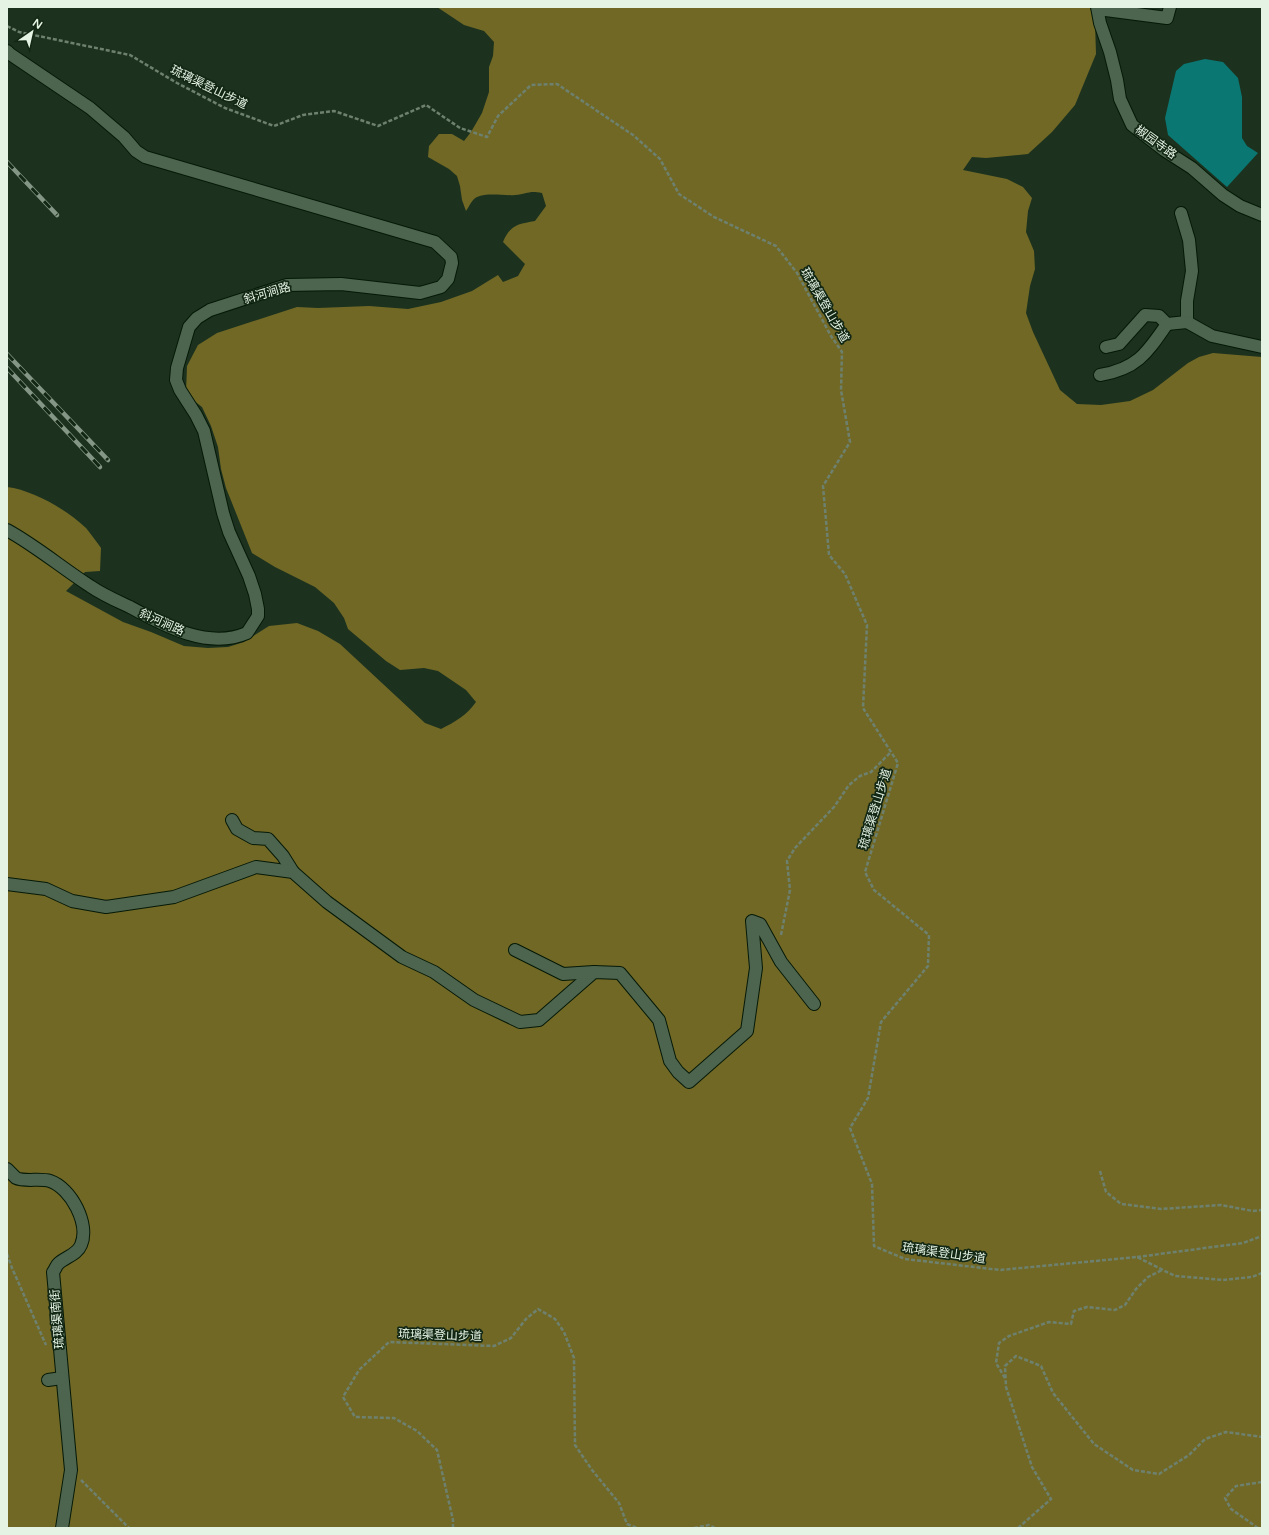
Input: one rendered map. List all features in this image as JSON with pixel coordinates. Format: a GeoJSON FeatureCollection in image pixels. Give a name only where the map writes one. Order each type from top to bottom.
{"type":"FeatureCollection","features":[{"type":"Feature","properties":{"kind":"street"},"geometry":{"type":"LineString","coordinates":[[1098,8],[1167,18],[1170,7]]}},
{"type":"Feature","properties":{"kind":"street","name":"椒园寺路"},"geometry":{"type":"LineString","coordinates":[[1098,8],[1100,22],[1117,80],[1120,99],[1132,125],[1164,150],[1192,168],[1223,195],[1240,206],[1262,215]]}},
{"type":"Feature","properties":{"kind":"street","name":"斜河涧路"},"geometry":{"type":"LineString","coordinates":[[7,51],[90,108],[124,137],[136,151],[144,157],[435,242],[450,257],[452,263],[448,280],[440,287],[420,293],[341,284],[287,285],[210,310],[197,318],[189,326],[177,368],[176,380],[180,390],[204,431],[223,513],[229,532],[255,594],[258,616],[247,633],[228,639],[216,639],[196,636],[170,628],[92,587],[7,530]]}},
{"type":"Feature","properties":{"kind":"street"},"geometry":{"type":"LineString","coordinates":[[1181,213],[1189,240],[1192,271],[1187,301],[1187,322]]}},
{"type":"Feature","properties":{"kind":"street"},"geometry":{"type":"LineString","coordinates":[[1106,347],[1118,344],[1145,316],[1159,316],[1167,324]]}},
{"type":"Feature","properties":{"kind":"street"},"geometry":{"type":"LineString","coordinates":[[1167,324],[1187,322],[1212,336],[1262,348]]}},
{"type":"Feature","properties":{"kind":"street"},"geometry":{"type":"LineString","coordinates":[[1100,375],[1115,373],[1134,364],[1153,345],[1167,324]]}},
{"type":"Feature","properties":{"kind":"street"},"geometry":{"type":"LineString","coordinates":[[232,820],[237,829],[253,838],[268,839],[283,856],[293,872],[327,902],[402,957],[434,972],[474,1000],[520,1022],[539,1020],[594,972]]}},
{"type":"Feature","properties":{"kind":"street"},"geometry":{"type":"LineString","coordinates":[[7,884],[46,889],[72,901],[106,907],[174,897],[256,867],[293,872]]}},
{"type":"Feature","properties":{"kind":"street"},"geometry":{"type":"LineString","coordinates":[[515,950],[563,974],[594,972],[620,973],[659,1020],[670,1061],[678,1072],[689,1082],[746,1031],[756,968],[752,921],[760,924],[782,962],[814,1004]]}},
{"type":"Feature","properties":{"kind":"street","name":"琉璃渠南街"},"geometry":{"type":"LineString","coordinates":[[7,1170],[18,1179],[48,1180],[56,1183],[72,1198],[79,1212],[84,1234],[81,1246],[73,1255],[58,1264],[53,1272],[71,1470],[62,1528]]}},
{"type":"Feature","properties":{"kind":"street"},"geometry":{"type":"LineString","coordinates":[[48,1380],[62,1378]]}},
{"type":"Feature","properties":{"kind":"path","name":"琉璃渠登山步道"},"geometry":{"type":"LineString","coordinates":[[7,26],[19,32],[130,55],[177,83],[225,108],[274,126],[304,115],[334,110],[378,126],[426,105],[460,128],[487,137],[498,116],[531,85],[557,84],[633,135],[660,159],[680,194],[714,217],[776,246],[797,273],[831,336],[842,352],[841,390],[850,442],[823,486],[829,555],[846,574],[867,624],[863,708],[898,763],[865,872],[874,890],[929,935],[928,966],[881,1022],[868,1098],[850,1128],[872,1184],[874,1246],[904,1259],[1000,1270],[1137,1257]]}},
{"type":"Feature","properties":{"kind":"path"},"geometry":{"type":"LineString","coordinates":[[781,939],[790,890],[787,861],[795,848],[834,807],[849,785],[860,776],[871,772],[891,752]]}},
{"type":"Feature","properties":{"kind":"path"},"geometry":{"type":"LineString","coordinates":[[1100,1171],[1106,1192],[1121,1204],[1161,1209],[1220,1205],[1253,1211],[1262,1210]]}},
{"type":"Feature","properties":{"kind":"path"},"geometry":{"type":"LineString","coordinates":[[1137,1257],[1243,1243],[1262,1236]]}},
{"type":"Feature","properties":{"kind":"path"},"geometry":{"type":"LineString","coordinates":[[7,1254],[33,1318],[49,1352]]}},
{"type":"Feature","properties":{"kind":"path"},"geometry":{"type":"LineString","coordinates":[[1137,1257],[1175,1276],[1222,1280],[1252,1277],[1262,1273]]}},
{"type":"Feature","properties":{"kind":"path"},"geometry":{"type":"LineString","coordinates":[[1006,1379],[996,1363],[999,1343],[1009,1336],[1049,1322],[1071,1324],[1074,1311],[1087,1307],[1115,1310],[1125,1305],[1136,1289],[1148,1277],[1162,1270]]}},
{"type":"Feature","properties":{"kind":"path","name":"琉璃渠登山步道"},"geometry":{"type":"LineString","coordinates":[[453,1528],[454,1520],[437,1450],[417,1431],[394,1418],[355,1417],[343,1397],[359,1370],[389,1342],[494,1346],[511,1338],[526,1319],[538,1309],[555,1319],[564,1332],[574,1358],[575,1444],[592,1470],[619,1502],[627,1524],[637,1528]]}},
{"type":"Feature","properties":{"kind":"path"},"geometry":{"type":"LineString","coordinates":[[1018,1528],[1051,1499],[1032,1467],[1006,1386],[1005,1366],[1016,1356],[1041,1366],[1053,1394],[1094,1444],[1133,1470],[1159,1474],[1189,1455],[1206,1439],[1226,1432],[1262,1437]]}},
{"type":"Feature","properties":{"kind":"path"},"geometry":{"type":"LineString","coordinates":[[71,1470],[129,1528]]}},
{"type":"Feature","properties":{"kind":"path"},"geometry":{"type":"LineString","coordinates":[[1258,1528],[1231,1509],[1225,1498],[1236,1486],[1262,1482]]}},
{"type":"Feature","properties":{"kind":"path"},"geometry":{"type":"LineString","coordinates":[[694,1528],[709,1525],[715,1528]]}},
{"type":"Feature","properties":{"kind":"shaded area"},"geometry":{"type":"Polygon","coordinates":[[[437,7],[1090,7],[1095,23],[1096,54],[1075,105],[1052,132],[1028,154],[986,158],[972,157],[963,170],[1007,179],[1023,187],[1032,198],[1028,211],[1026,232],[1034,251],[1035,269],[1030,286],[1026,313],[1033,332],[1060,390],[1077,404],[1101,405],[1130,401],[1153,390],[1188,363],[1199,357],[1213,353],[1262,357],[1262,1528],[7,1528],[7,487],[28,492],[49,502],[69,514],[86,528],[101,548],[100,571],[85,572],[66,591],[123,622],[184,646],[208,648],[228,647],[244,642],[269,626],[297,623],[318,631],[340,644],[425,723],[441,729],[451,724],[469,711],[476,702],[466,690],[438,671],[424,668],[400,670],[386,661],[348,629],[344,618],[334,603],[315,587],[275,567],[252,553],[226,488],[221,469],[218,447],[211,426],[202,407],[186,392],[187,366],[198,345],[217,333],[297,307],[318,308],[369,306],[408,309],[441,302],[472,291],[498,275],[503,282],[518,276],[525,264],[503,242],[515,226],[535,221],[546,206],[542,193],[528,192],[515,195],[491,194],[481,196],[474,199],[466,211],[457,176],[449,169],[428,157],[429,146],[439,134],[452,134],[464,141],[482,113],[489,92],[489,67],[493,56],[494,42],[484,31],[464,25],[437,7]]]}},
{"type":"Feature","properties":{"kind":"water"},"geometry":{"type":"Polygon","coordinates":[[[1205,59],[1223,62],[1238,78],[1242,97],[1242,138],[1247,146],[1258,153],[1227,187],[1168,135],[1165,118],[1176,71],[1184,64],[1205,59]]]}},
{"type":"Feature","properties":{"kind":"railway"},"geometry":{"type":"LineString","coordinates":[[7,162],[57,215]]}},
{"type":"Feature","properties":{"kind":"railway"},"geometry":{"type":"LineString","coordinates":[[7,354],[108,460]]}},
{"type":"Feature","properties":{"kind":"railway"},"geometry":{"type":"LineString","coordinates":[[7,368],[100,467]]}}]}
